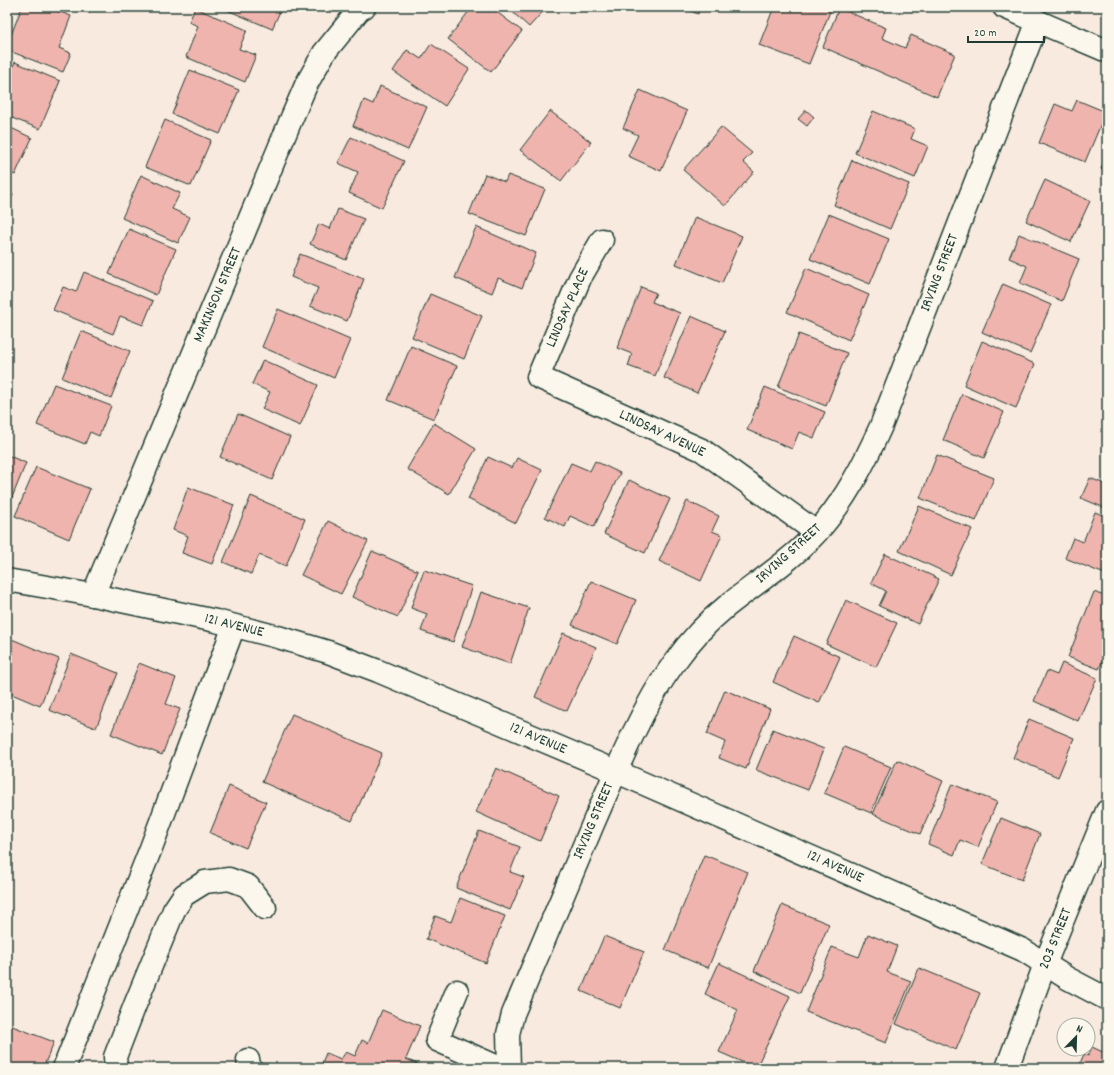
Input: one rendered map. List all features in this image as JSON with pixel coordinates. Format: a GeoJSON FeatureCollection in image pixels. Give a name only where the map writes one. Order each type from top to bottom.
{"type":"FeatureCollection","features":[{"type":"Feature","properties":{"kind":"street","name":"MAKINSON STREET"},"geometry":{"type":"LineString","coordinates":[[93,595],[306,85],[324,53],[359,10],[364,7]]}},
{"type":"Feature","properties":{"kind":"street"},"geometry":{"type":"LineString","coordinates":[[1004,7],[1107,51]]}},
{"type":"Feature","properties":{"kind":"street","name":"IRVING STREET"},"geometry":{"type":"LineString","coordinates":[[509,1068],[508,1034],[512,1014],[615,771],[645,710],[659,686],[687,645],[706,625],[726,607],[780,565],[816,532],[840,502],[868,455],[1038,21]]}},
{"type":"Feature","properties":{"kind":"street","name":"LINDSAY PLACE"},"geometry":{"type":"LineString","coordinates":[[538,377],[580,278],[602,240]]}},
{"type":"Feature","properties":{"kind":"street","name":"LINDSAY AVENUE"},"geometry":{"type":"LineString","coordinates":[[538,377],[702,450],[816,532]]}},
{"type":"Feature","properties":{"kind":"street","name":"121 AVENUE"},"geometry":{"type":"LineString","coordinates":[[7,580],[93,595],[216,621],[328,652],[378,671],[615,771],[1023,950],[1067,978],[1107,999]]}},
{"type":"Feature","properties":{"kind":"street"},"geometry":{"type":"LineString","coordinates":[[64,1068],[151,848],[234,626]]}},
{"type":"Feature","properties":{"kind":"street","name":"203 STREET"},"geometry":{"type":"LineString","coordinates":[[1007,1068],[1046,964],[1107,811]]}},
{"type":"Feature","properties":{"kind":"street"},"geometry":{"type":"LineString","coordinates":[[116,1068],[115,1057],[135,1006],[174,910],[184,895],[204,882],[229,879],[248,886],[265,908]]}},
{"type":"Feature","properties":{"kind":"street"},"geometry":{"type":"LineString","coordinates":[[458,990],[437,1040],[500,1068]]}},
{"type":"Feature","properties":{"kind":"building"},"geometry":{"type":"Polygon","coordinates":[[[22,7],[47,7],[71,16],[59,48],[71,53],[63,72],[7,50],[7,45],[22,7]]]}},
{"type":"Feature","properties":{"kind":"building"},"geometry":{"type":"Polygon","coordinates":[[[74,7],[91,7],[89,13],[74,7]]]}},
{"type":"Feature","properties":{"kind":"building"},"geometry":{"type":"Polygon","coordinates":[[[220,7],[282,7],[272,29],[220,7]]]}},
{"type":"Feature","properties":{"kind":"building"},"geometry":{"type":"Polygon","coordinates":[[[472,7],[490,7],[522,31],[491,72],[448,39],[472,7]]]}},
{"type":"Feature","properties":{"kind":"building"},"geometry":{"type":"Polygon","coordinates":[[[507,7],[547,7],[529,27],[507,7]]]}},
{"type":"Feature","properties":{"kind":"building"},"geometry":{"type":"Polygon","coordinates":[[[681,7],[700,7],[698,14],[681,7]]]}},
{"type":"Feature","properties":{"kind":"building"},"geometry":{"type":"Polygon","coordinates":[[[774,7],[827,7],[831,9],[809,64],[759,45],[774,7]]]}},
{"type":"Feature","properties":{"kind":"building"},"geometry":{"type":"Polygon","coordinates":[[[195,8],[247,30],[239,49],[256,55],[245,82],[186,57],[198,26],[189,22],[195,8]]]}},
{"type":"Feature","properties":{"kind":"building"},"geometry":{"type":"Polygon","coordinates":[[[839,8],[886,28],[882,38],[905,48],[911,35],[955,54],[937,97],[823,47],[839,8]]]}},
{"type":"Feature","properties":{"kind":"building"},"geometry":{"type":"Polygon","coordinates":[[[431,44],[469,69],[445,106],[393,71],[407,50],[421,59],[431,44]]]}},
{"type":"Feature","properties":{"kind":"building"},"geometry":{"type":"Polygon","coordinates":[[[15,62],[60,81],[40,129],[7,116],[7,79],[15,62]]]}},
{"type":"Feature","properties":{"kind":"building"},"geometry":{"type":"Polygon","coordinates":[[[190,70],[239,90],[220,134],[172,114],[190,70]]]}},
{"type":"Feature","properties":{"kind":"building"},"geometry":{"type":"Polygon","coordinates":[[[380,86],[427,107],[408,150],[353,126],[364,100],[373,104],[380,86]]]}},
{"type":"Feature","properties":{"kind":"building"},"geometry":{"type":"Polygon","coordinates":[[[640,90],[687,111],[661,171],[628,156],[638,135],[623,128],[640,90]]]}},
{"type":"Feature","properties":{"kind":"building"},"geometry":{"type":"Polygon","coordinates":[[[1077,100],[1106,112],[1085,162],[1039,143],[1055,104],[1072,111],[1077,100]]]}},
{"type":"Feature","properties":{"kind":"building"},"geometry":{"type":"Polygon","coordinates":[[[806,110],[814,117],[807,126],[798,119],[806,110]]]}},
{"type":"Feature","properties":{"kind":"building"},"geometry":{"type":"Polygon","coordinates":[[[550,111],[591,142],[561,181],[520,150],[550,111]]]}},
{"type":"Feature","properties":{"kind":"building"},"geometry":{"type":"Polygon","coordinates":[[[873,111],[915,129],[911,139],[928,146],[915,178],[855,153],[873,111]]]}},
{"type":"Feature","properties":{"kind":"building"},"geometry":{"type":"Polygon","coordinates":[[[165,120],[211,140],[191,186],[145,167],[165,120]]]}},
{"type":"Feature","properties":{"kind":"building"},"geometry":{"type":"Polygon","coordinates":[[[7,126],[32,138],[15,175],[7,171],[7,126]]]}},
{"type":"Feature","properties":{"kind":"building"},"geometry":{"type":"Polygon","coordinates":[[[721,127],[752,153],[743,162],[754,172],[725,206],[683,170],[721,127]]]}},
{"type":"Feature","properties":{"kind":"building"},"geometry":{"type":"Polygon","coordinates":[[[351,137],[404,161],[382,208],[349,193],[358,172],[338,163],[351,137]]]}},
{"type":"Feature","properties":{"kind":"building"},"geometry":{"type":"Polygon","coordinates":[[[1107,154],[1107,172],[1101,169],[1107,154]]]}},
{"type":"Feature","properties":{"kind":"building"},"geometry":{"type":"Polygon","coordinates":[[[852,160],[909,184],[890,229],[834,205],[852,160]]]}},
{"type":"Feature","properties":{"kind":"building"},"geometry":{"type":"Polygon","coordinates":[[[485,174],[505,182],[508,175],[545,189],[526,236],[469,214],[485,174]]]}},
{"type":"Feature","properties":{"kind":"building"},"geometry":{"type":"Polygon","coordinates":[[[141,175],[180,193],[172,209],[190,217],[178,243],[122,218],[141,175]]]}},
{"type":"Feature","properties":{"kind":"building"},"geometry":{"type":"Polygon","coordinates":[[[1045,180],[1090,201],[1071,242],[1026,221],[1045,180]]]}},
{"type":"Feature","properties":{"kind":"building"},"geometry":{"type":"Polygon","coordinates":[[[7,192],[13,194],[7,209],[7,192]]]}},
{"type":"Feature","properties":{"kind":"building"},"geometry":{"type":"Polygon","coordinates":[[[338,209],[364,219],[346,260],[310,244],[319,224],[330,229],[338,209]]]}},
{"type":"Feature","properties":{"kind":"building"},"geometry":{"type":"Polygon","coordinates":[[[829,214],[889,239],[870,284],[810,259],[829,214]]]}},
{"type":"Feature","properties":{"kind":"building"},"geometry":{"type":"Polygon","coordinates":[[[695,217],[742,236],[722,283],[676,264],[695,217]]]}},
{"type":"Feature","properties":{"kind":"building"},"geometry":{"type":"Polygon","coordinates":[[[476,227],[536,253],[522,288],[498,278],[492,293],[455,278],[476,227]]]}},
{"type":"Feature","properties":{"kind":"building"},"geometry":{"type":"Polygon","coordinates":[[[129,229],[176,249],[156,295],[109,274],[129,229]]]}},
{"type":"Feature","properties":{"kind":"building"},"geometry":{"type":"Polygon","coordinates":[[[1019,234],[1079,259],[1062,301],[1020,283],[1027,266],[1009,258],[1019,234]]]}},
{"type":"Feature","properties":{"kind":"building"},"geometry":{"type":"Polygon","coordinates":[[[300,254],[364,279],[347,321],[310,306],[318,288],[291,277],[300,254]]]}},
{"type":"Feature","properties":{"kind":"building"},"geometry":{"type":"Polygon","coordinates":[[[806,268],[869,295],[849,340],[787,312],[806,268]]]}},
{"type":"Feature","properties":{"kind":"building"},"geometry":{"type":"Polygon","coordinates":[[[84,272],[153,301],[143,325],[120,316],[113,334],[53,310],[63,287],[76,292],[84,272]]]}},
{"type":"Feature","properties":{"kind":"building"},"geometry":{"type":"Polygon","coordinates":[[[1003,284],[1051,305],[1030,353],[982,332],[1003,284]]]}},
{"type":"Feature","properties":{"kind":"building"},"geometry":{"type":"Polygon","coordinates":[[[641,287],[656,293],[652,302],[680,313],[655,376],[628,366],[632,354],[617,348],[641,287]]]}},
{"type":"Feature","properties":{"kind":"building"},"geometry":{"type":"Polygon","coordinates":[[[430,294],[482,316],[464,359],[412,337],[430,294]]]}},
{"type":"Feature","properties":{"kind":"building"},"geometry":{"type":"Polygon","coordinates":[[[278,309],[350,340],[334,378],[262,347],[278,309]]]}},
{"type":"Feature","properties":{"kind":"building"},"geometry":{"type":"Polygon","coordinates":[[[691,316],[725,331],[697,393],[664,378],[691,316]]]}},
{"type":"Feature","properties":{"kind":"building"},"geometry":{"type":"Polygon","coordinates":[[[81,331],[130,351],[111,398],[62,378],[81,331]]]}},
{"type":"Feature","properties":{"kind":"building"},"geometry":{"type":"Polygon","coordinates":[[[799,334],[847,353],[826,406],[778,387],[799,334]]]}},
{"type":"Feature","properties":{"kind":"building"},"geometry":{"type":"Polygon","coordinates":[[[982,341],[1035,364],[1016,408],[964,385],[982,341]]]}},
{"type":"Feature","properties":{"kind":"building"},"geometry":{"type":"Polygon","coordinates":[[[411,346],[457,366],[434,419],[388,400],[411,346]]]}},
{"type":"Feature","properties":{"kind":"building"},"geometry":{"type":"Polygon","coordinates":[[[263,360],[318,385],[300,426],[262,409],[270,392],[252,384],[263,360]]]}},
{"type":"Feature","properties":{"kind":"building"},"geometry":{"type":"Polygon","coordinates":[[[54,384],[111,406],[99,436],[90,432],[85,444],[37,425],[54,384]]]}},
{"type":"Feature","properties":{"kind":"building"},"geometry":{"type":"Polygon","coordinates":[[[765,387],[825,412],[814,438],[799,432],[792,449],[747,430],[765,387]]]}},
{"type":"Feature","properties":{"kind":"building"},"geometry":{"type":"Polygon","coordinates":[[[962,394],[1004,412],[984,458],[943,440],[962,394]]]}},
{"type":"Feature","properties":{"kind":"building"},"geometry":{"type":"Polygon","coordinates":[[[238,414],[290,437],[272,480],[220,457],[238,414]]]}},
{"type":"Feature","properties":{"kind":"building"},"geometry":{"type":"Polygon","coordinates":[[[434,423],[476,449],[449,494],[407,469],[434,423]]]}},
{"type":"Feature","properties":{"kind":"building"},"geometry":{"type":"Polygon","coordinates":[[[7,455],[26,463],[7,510],[7,455]]]}},
{"type":"Feature","properties":{"kind":"building"},"geometry":{"type":"Polygon","coordinates":[[[937,455],[994,478],[976,521],[920,498],[937,455]]]}},
{"type":"Feature","properties":{"kind":"building"},"geometry":{"type":"Polygon","coordinates":[[[488,457],[512,468],[517,458],[542,470],[516,523],[468,499],[488,457]]]}},
{"type":"Feature","properties":{"kind":"building"},"geometry":{"type":"Polygon","coordinates":[[[595,461],[620,473],[594,527],[570,516],[565,527],[545,517],[571,463],[590,471],[595,461]]]}},
{"type":"Feature","properties":{"kind":"building"},"geometry":{"type":"Polygon","coordinates":[[[36,467],[90,489],[69,539],[15,516],[36,467]]]}},
{"type":"Feature","properties":{"kind":"building"},"geometry":{"type":"Polygon","coordinates":[[[1090,478],[1107,485],[1107,509],[1081,498],[1090,478]]]}},
{"type":"Feature","properties":{"kind":"building"},"geometry":{"type":"Polygon","coordinates":[[[629,480],[670,499],[645,553],[604,534],[629,480]]]}},
{"type":"Feature","properties":{"kind":"building"},"geometry":{"type":"Polygon","coordinates":[[[188,487],[234,505],[212,564],[182,553],[188,536],[173,530],[188,487]]]}},
{"type":"Feature","properties":{"kind":"building"},"geometry":{"type":"Polygon","coordinates":[[[251,496],[305,519],[286,566],[259,555],[251,574],[223,562],[251,496]]]}},
{"type":"Feature","properties":{"kind":"building"},"geometry":{"type":"Polygon","coordinates":[[[687,501],[719,516],[712,531],[722,535],[701,581],[659,561],[687,501]]]}},
{"type":"Feature","properties":{"kind":"building"},"geometry":{"type":"Polygon","coordinates":[[[919,506],[972,529],[951,575],[899,551],[919,506]]]}},
{"type":"Feature","properties":{"kind":"building"},"geometry":{"type":"Polygon","coordinates":[[[1095,512],[1107,517],[1107,575],[1065,558],[1073,538],[1083,542],[1095,512]]]}},
{"type":"Feature","properties":{"kind":"building"},"geometry":{"type":"Polygon","coordinates":[[[328,521],[368,541],[341,594],[301,575],[328,521]]]}},
{"type":"Feature","properties":{"kind":"building"},"geometry":{"type":"Polygon","coordinates":[[[372,551],[418,571],[398,617],[352,597],[372,551]]]}},
{"type":"Feature","properties":{"kind":"building"},"geometry":{"type":"Polygon","coordinates":[[[885,554],[939,579],[918,624],[879,606],[886,591],[871,583],[885,554]]]}},
{"type":"Feature","properties":{"kind":"building"},"geometry":{"type":"Polygon","coordinates":[[[424,570],[472,586],[453,642],[421,631],[427,614],[411,608],[424,570]]]}},
{"type":"Feature","properties":{"kind":"building"},"geometry":{"type":"Polygon","coordinates":[[[591,581],[636,600],[617,644],[572,625],[591,581]]]}},
{"type":"Feature","properties":{"kind":"building"},"geometry":{"type":"Polygon","coordinates":[[[481,592],[529,608],[510,664],[462,647],[481,592]]]}},
{"type":"Feature","properties":{"kind":"building"},"geometry":{"type":"Polygon","coordinates":[[[1094,592],[1107,597],[1107,650],[1099,669],[1068,657],[1094,592]]]}},
{"type":"Feature","properties":{"kind":"building"},"geometry":{"type":"Polygon","coordinates":[[[846,600],[897,623],[876,667],[826,644],[846,600]]]}},
{"type":"Feature","properties":{"kind":"building"},"geometry":{"type":"Polygon","coordinates":[[[563,633],[596,647],[567,711],[535,697],[563,633]]]}},
{"type":"Feature","properties":{"kind":"building"},"geometry":{"type":"Polygon","coordinates":[[[794,636],[840,657],[819,703],[773,682],[794,636]]]}},
{"type":"Feature","properties":{"kind":"building"},"geometry":{"type":"Polygon","coordinates":[[[7,637],[59,659],[40,706],[7,692],[7,637]]]}},
{"type":"Feature","properties":{"kind":"building"},"geometry":{"type":"Polygon","coordinates":[[[71,654],[118,673],[96,728],[49,710],[71,654]]]}},
{"type":"Feature","properties":{"kind":"building"},"geometry":{"type":"Polygon","coordinates":[[[139,663],[176,678],[166,704],[180,709],[162,755],[111,734],[139,663]]]}},
{"type":"Feature","properties":{"kind":"building"},"geometry":{"type":"Polygon","coordinates":[[[1062,663],[1097,678],[1078,721],[1034,701],[1047,671],[1057,675],[1062,663]]]}},
{"type":"Feature","properties":{"kind":"building"},"geometry":{"type":"Polygon","coordinates":[[[725,690],[770,709],[746,769],[719,758],[725,742],[707,734],[725,690]]]}},
{"type":"Feature","properties":{"kind":"building"},"geometry":{"type":"Polygon","coordinates":[[[292,714],[382,753],[352,821],[262,782],[292,714]]]}},
{"type":"Feature","properties":{"kind":"building"},"geometry":{"type":"Polygon","coordinates":[[[1029,719],[1074,738],[1058,777],[1013,758],[1029,719]]]}},
{"type":"Feature","properties":{"kind":"building"},"geometry":{"type":"Polygon","coordinates":[[[773,729],[824,749],[808,790],[756,770],[773,729]]]}},
{"type":"Feature","properties":{"kind":"building"},"geometry":{"type":"Polygon","coordinates":[[[844,747],[891,767],[871,813],[824,793],[844,747]]]}},
{"type":"Feature","properties":{"kind":"building"},"geometry":{"type":"Polygon","coordinates":[[[897,760],[943,781],[920,834],[873,814],[897,760]]]}},
{"type":"Feature","properties":{"kind":"building"},"geometry":{"type":"Polygon","coordinates":[[[496,768],[559,796],[540,841],[476,812],[496,768]]]}},
{"type":"Feature","properties":{"kind":"building"},"geometry":{"type":"Polygon","coordinates":[[[952,784],[997,802],[978,847],[960,840],[954,855],[928,844],[952,784]]]}},
{"type":"Feature","properties":{"kind":"building"},"geometry":{"type":"Polygon","coordinates":[[[229,786],[266,802],[246,848],[210,833],[229,786]]]}},
{"type":"Feature","properties":{"kind":"building"},"geometry":{"type":"Polygon","coordinates":[[[1001,818],[1040,834],[1022,880],[982,864],[1001,818]]]}},
{"type":"Feature","properties":{"kind":"building"},"geometry":{"type":"Polygon","coordinates":[[[479,831],[520,847],[510,872],[524,877],[510,910],[456,888],[479,831]]]}},
{"type":"Feature","properties":{"kind":"building"},"geometry":{"type":"Polygon","coordinates":[[[704,855],[748,872],[708,968],[665,950],[704,855]]]}},
{"type":"Feature","properties":{"kind":"building"},"geometry":{"type":"Polygon","coordinates":[[[460,898],[505,916],[486,963],[426,939],[435,916],[451,922],[460,898]]]}},
{"type":"Feature","properties":{"kind":"building"},"geometry":{"type":"Polygon","coordinates":[[[782,905],[829,924],[800,993],[754,971],[782,905]]]}},
{"type":"Feature","properties":{"kind":"building"},"geometry":{"type":"Polygon","coordinates":[[[868,934],[897,946],[887,972],[911,981],[886,1043],[806,1012],[832,947],[859,957],[868,934]]]}},
{"type":"Feature","properties":{"kind":"building"},"geometry":{"type":"Polygon","coordinates":[[[604,936],[644,952],[620,1008],[581,991],[604,936]]]}},
{"type":"Feature","properties":{"kind":"building"},"geometry":{"type":"Polygon","coordinates":[[[719,963],[790,996],[756,1068],[719,1052],[738,1010],[705,994],[719,963]]]}},
{"type":"Feature","properties":{"kind":"building"},"geometry":{"type":"Polygon","coordinates":[[[919,968],[980,993],[956,1050],[896,1024],[919,968]]]}},
{"type":"Feature","properties":{"kind":"building"},"geometry":{"type":"Polygon","coordinates":[[[382,1010],[420,1026],[406,1059],[426,1068],[320,1068],[326,1053],[341,1059],[346,1052],[355,1056],[362,1040],[368,1043],[382,1010]]]}},
{"type":"Feature","properties":{"kind":"building"},"geometry":{"type":"Polygon","coordinates":[[[7,1024],[54,1042],[43,1068],[7,1068],[7,1024]]]}},
{"type":"Feature","properties":{"kind":"building"},"geometry":{"type":"Polygon","coordinates":[[[1096,1049],[1107,1054],[1107,1068],[1078,1068],[1083,1057],[1096,1057],[1096,1049]]]}}]}
